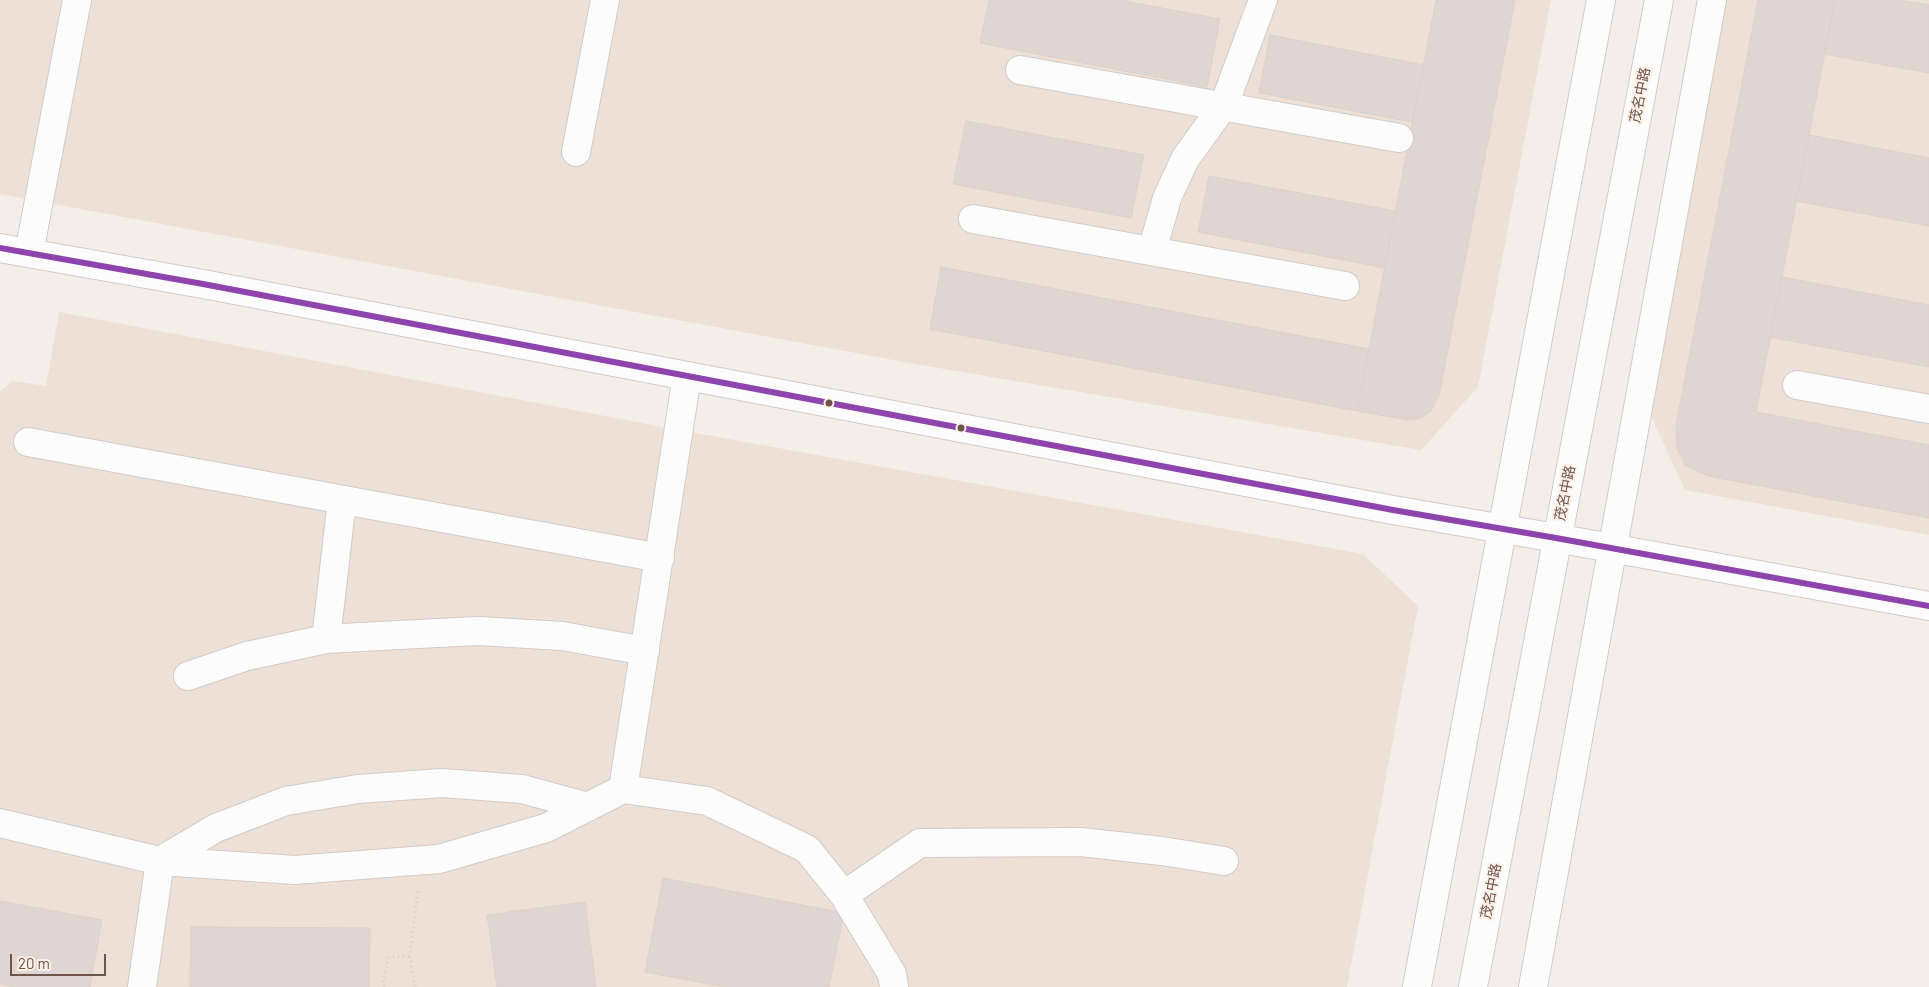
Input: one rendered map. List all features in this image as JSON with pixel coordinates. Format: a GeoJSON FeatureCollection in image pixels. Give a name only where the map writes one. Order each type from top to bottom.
{"type":"FeatureCollection","features":[{"type":"Feature","properties":{"kind":"street"},"geometry":{"type":"LineString","coordinates":[[29,253],[77,0]]}},
{"type":"Feature","properties":{"kind":"street"},"geometry":{"type":"LineString","coordinates":[[576,152],[605,0]]}},
{"type":"Feature","properties":{"kind":"street"},"geometry":{"type":"LineString","coordinates":[[1152,251],[1167,198],[1185,159],[1224,105],[1263,0]]}},
{"type":"Feature","properties":{"kind":"street"},"geometry":{"type":"LineString","coordinates":[[1417,987],[1600,0]]}},
{"type":"Feature","properties":{"kind":"street","name":"茂名中路"},"geometry":{"type":"LineString","coordinates":[[1473,987],[1556,538],[1659,0]]}},
{"type":"Feature","properties":{"kind":"street"},"geometry":{"type":"LineString","coordinates":[[1533,987],[1712,0]]}},
{"type":"Feature","properties":{"kind":"street"},"geometry":{"type":"LineString","coordinates":[[1020,70],[1224,105],[1399,138]]}},
{"type":"Feature","properties":{"kind":"street"},"geometry":{"type":"LineString","coordinates":[[973,219],[1345,286]]}},
{"type":"Feature","properties":{"kind":"street"},"geometry":{"type":"LineString","coordinates":[[0,248],[687,376],[1363,505],[1613,548],[1929,606]]}},
{"type":"Feature","properties":{"kind":"street"},"geometry":{"type":"LineString","coordinates":[[623,789],[687,376]]}},
{"type":"Feature","properties":{"kind":"street"},"geometry":{"type":"LineString","coordinates":[[1797,385],[1929,409]]}},
{"type":"Feature","properties":{"kind":"street"},"geometry":{"type":"LineString","coordinates":[[28,442],[660,558]]}},
{"type":"Feature","properties":{"kind":"street"},"geometry":{"type":"LineString","coordinates":[[326,639],[342,500]]}},
{"type":"Feature","properties":{"kind":"street"},"geometry":{"type":"LineString","coordinates":[[188,676],[247,656],[326,639],[478,631],[562,636],[645,651]]}},
{"type":"Feature","properties":{"kind":"street"},"geometry":{"type":"LineString","coordinates":[[160,861],[216,828],[286,801],[358,789],[442,782],[522,789],[588,807]]}},
{"type":"Feature","properties":{"kind":"street"},"geometry":{"type":"LineString","coordinates":[[0,823],[160,861],[295,870],[439,858],[546,828],[623,789],[707,801],[807,849],[844,895],[892,974],[894,987]]}},
{"type":"Feature","properties":{"kind":"street"},"geometry":{"type":"LineString","coordinates":[[844,895],[920,843],[1081,842],[1162,851],[1224,861]]}},
{"type":"Feature","properties":{"kind":"street"},"geometry":{"type":"LineString","coordinates":[[142,987],[160,861]]}},
{"type":"Feature","properties":{"kind":"path"},"geometry":{"type":"LineString","coordinates":[[415,987],[410,956],[418,889]]}},
{"type":"Feature","properties":{"kind":"path"},"geometry":{"type":"LineString","coordinates":[[385,987],[383,981],[389,958],[410,956]]}},
{"type":"Feature","properties":{"kind":"shaded area"},"geometry":{"type":"Polygon","coordinates":[[[0,0],[1551,0],[1478,387],[1421,450],[915,364],[0,194],[0,0]]]}},
{"type":"Feature","properties":{"kind":"shaded area"},"geometry":{"type":"Polygon","coordinates":[[[1727,0],[1929,0],[1929,535],[1685,490],[1650,414],[1727,0]]]}},
{"type":"Feature","properties":{"kind":"shaded area"},"geometry":{"type":"Polygon","coordinates":[[[59,312],[679,430],[1363,554],[1418,606],[1347,987],[0,987],[0,391],[13,381],[46,386],[59,312]]]}},
{"type":"Feature","properties":{"kind":"building"},"geometry":{"type":"Polygon","coordinates":[[[989,0],[1120,0],[1220,19],[1207,87],[980,43],[989,0]]]}},
{"type":"Feature","properties":{"kind":"building"},"geometry":{"type":"Polygon","coordinates":[[[1436,0],[1515,0],[1439,396],[1431,411],[1421,418],[1409,420],[1357,411],[1436,0]]]}},
{"type":"Feature","properties":{"kind":"building"},"geometry":{"type":"Polygon","coordinates":[[[1758,0],[1835,0],[1756,412],[1929,445],[1929,518],[1708,476],[1685,465],[1677,448],[1676,425],[1758,0]]]}},
{"type":"Feature","properties":{"kind":"building"},"geometry":{"type":"Polygon","coordinates":[[[1835,0],[1900,0],[1929,5],[1929,73],[1824,54],[1835,0]]]}},
{"type":"Feature","properties":{"kind":"building"},"geometry":{"type":"Polygon","coordinates":[[[1270,35],[1424,65],[1412,122],[1259,93],[1270,35]]]}},
{"type":"Feature","properties":{"kind":"building"},"geometry":{"type":"Polygon","coordinates":[[[966,121],[1144,155],[1131,218],[953,184],[966,121]]]}},
{"type":"Feature","properties":{"kind":"building"},"geometry":{"type":"Polygon","coordinates":[[[1809,135],[1929,158],[1929,226],[1796,201],[1809,135]]]}},
{"type":"Feature","properties":{"kind":"building"},"geometry":{"type":"Polygon","coordinates":[[[1209,176],[1395,211],[1385,268],[1198,232],[1209,176]]]}},
{"type":"Feature","properties":{"kind":"building"},"geometry":{"type":"Polygon","coordinates":[[[941,267],[1369,349],[1357,411],[930,329],[941,267]]]}},
{"type":"Feature","properties":{"kind":"building"},"geometry":{"type":"Polygon","coordinates":[[[1782,277],[1929,305],[1929,367],[1770,337],[1782,277]]]}},
{"type":"Feature","properties":{"kind":"building"},"geometry":{"type":"Polygon","coordinates":[[[663,878],[844,913],[829,987],[725,987],[645,972],[663,878]]]}},
{"type":"Feature","properties":{"kind":"building"},"geometry":{"type":"Polygon","coordinates":[[[0,901],[102,920],[90,987],[15,987],[0,984],[0,901]]]}},
{"type":"Feature","properties":{"kind":"building"},"geometry":{"type":"Polygon","coordinates":[[[585,902],[596,987],[497,987],[487,915],[585,902]]]}},
{"type":"Feature","properties":{"kind":"building"},"geometry":{"type":"Polygon","coordinates":[[[191,927],[370,928],[369,987],[190,987],[191,927]]]}},
{"type":"Feature","properties":{"kind":"transit line"},"geometry":{"type":"LineString","coordinates":[[0,248],[203,284],[1393,510],[1929,606]]}}]}
